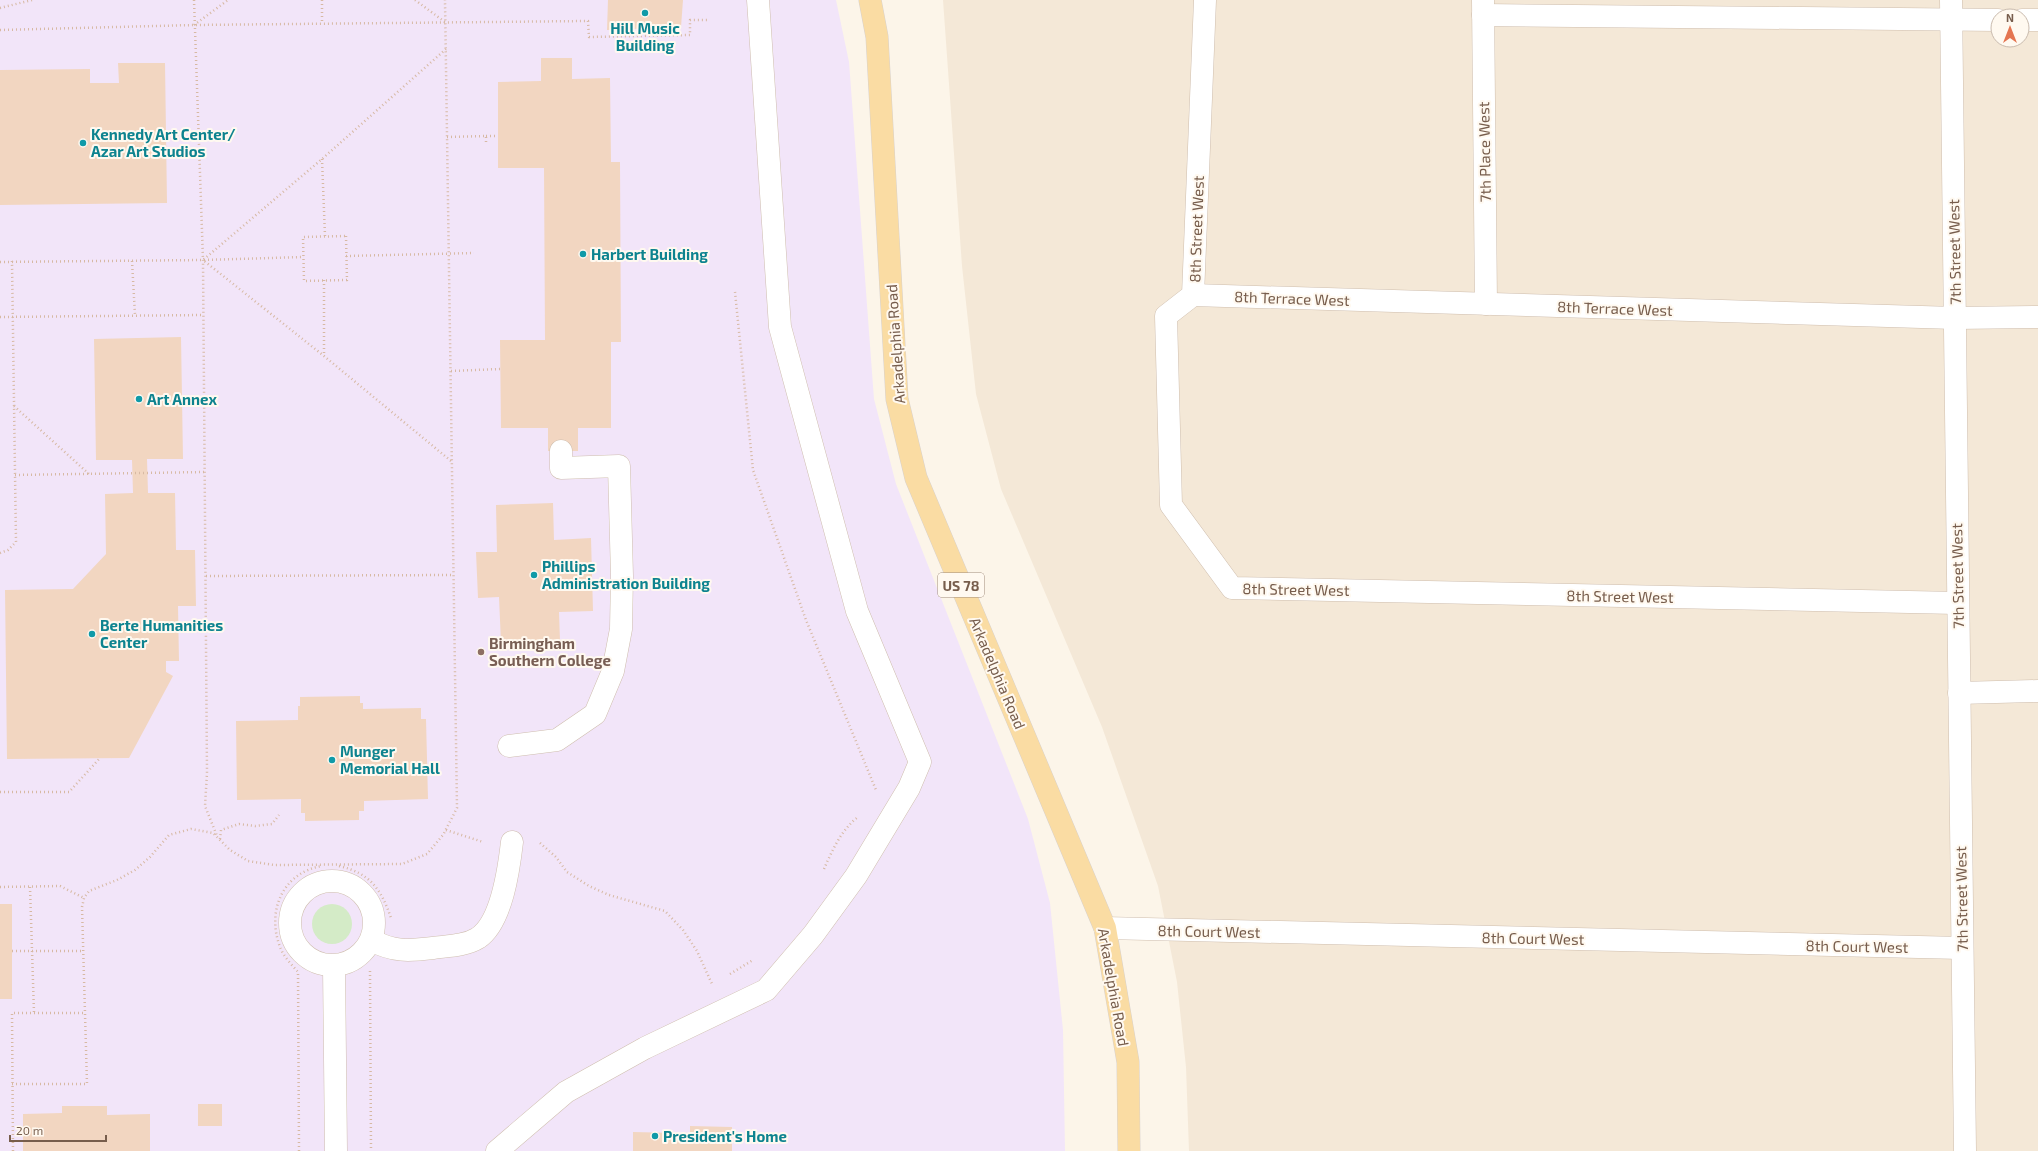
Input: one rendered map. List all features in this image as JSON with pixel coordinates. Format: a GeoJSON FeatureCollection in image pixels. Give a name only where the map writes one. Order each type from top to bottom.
{"type":"FeatureCollection","features":[{"type":"Feature","properties":{"kind":"main road","name":"Arkadelphia Road"},"geometry":{"type":"LineString","coordinates":[[870,0],[877,37],[897,399],[916,478],[1105,928],[1128,1062],[1129,1151]]}},
{"type":"Feature","properties":{"kind":"street"},"geometry":{"type":"LineString","coordinates":[[497,1151],[566,1092],[645,1048],[766,990],[813,935],[856,876],[909,788],[920,762],[857,611],[780,327],[758,0]]}},
{"type":"Feature","properties":{"kind":"street","name":"8th Street West"},"geometry":{"type":"LineString","coordinates":[[1205,0],[1193,295],[1166,316],[1171,505],[1232,588],[1957,603]]}},
{"type":"Feature","properties":{"kind":"street"},"geometry":{"type":"LineString","coordinates":[[1483,7],[1951,10],[1990,18]]}},
{"type":"Feature","properties":{"kind":"street","name":"7th Place West"},"geometry":{"type":"LineString","coordinates":[[1483,7],[1486,304]]}},
{"type":"Feature","properties":{"kind":"street","name":"7th Street West"},"geometry":{"type":"LineString","coordinates":[[1951,10],[1958,693],[1965,1151]]}},
{"type":"Feature","properties":{"kind":"street","name":"8th Terrace West"},"geometry":{"type":"LineString","coordinates":[[1193,295],[1955,318],[2038,316]]}},
{"type":"Feature","properties":{"kind":"street"},"geometry":{"type":"LineString","coordinates":[[509,746],[557,740],[595,714],[613,672],[621,629],[622,576],[619,466],[561,468],[561,451]]}},
{"type":"Feature","properties":{"kind":"street"},"geometry":{"type":"LineString","coordinates":[[1958,693],[2038,691]]}},
{"type":"Feature","properties":{"kind":"street"},"geometry":{"type":"LineString","coordinates":[[371,940],[392,950],[422,950],[452,946],[477,938],[486,930],[492,920],[502,894],[509,868],[512,842]]}},
{"type":"Feature","properties":{"kind":"street"},"geometry":{"type":"LineString","coordinates":[[336,881],[349,885],[361,892],[370,904],[375,917],[374,932],[371,940],[360,955],[348,963],[334,966],[320,964],[308,958],[298,949],[292,936],[290,923],[292,910],[299,898],[308,889],[321,883],[336,881]]}},
{"type":"Feature","properties":{"kind":"street","name":"8th Court West"},"geometry":{"type":"LineString","coordinates":[[1105,928],[1962,948]]}},
{"type":"Feature","properties":{"kind":"street"},"geometry":{"type":"LineString","coordinates":[[334,966],[336,1151]]}},
{"type":"Feature","properties":{"kind":"path"},"geometry":{"type":"LineString","coordinates":[[0,8],[32,0]]}},
{"type":"Feature","properties":{"kind":"path"},"geometry":{"type":"LineString","coordinates":[[194,0],[203,260],[207,773],[205,806],[219,839]]}},
{"type":"Feature","properties":{"kind":"path"},"geometry":{"type":"LineString","coordinates":[[194,25],[228,0]]}},
{"type":"Feature","properties":{"kind":"path"},"geometry":{"type":"LineString","coordinates":[[322,0],[322,24]]}},
{"type":"Feature","properties":{"kind":"path"},"geometry":{"type":"LineString","coordinates":[[415,0],[446,22]]}},
{"type":"Feature","properties":{"kind":"path"},"geometry":{"type":"LineString","coordinates":[[12,1084],[87,1084],[84,898],[94,888],[117,880],[135,870],[150,857],[169,835],[191,829],[213,833],[230,850],[248,861],[274,865],[402,864],[427,854],[446,830],[457,808],[446,0]]}},
{"type":"Feature","properties":{"kind":"path"},"geometry":{"type":"LineString","coordinates":[[0,30],[194,25],[588,21],[589,37],[690,35],[690,20],[709,20]]}},
{"type":"Feature","properties":{"kind":"path"},"geometry":{"type":"LineString","coordinates":[[203,260],[322,159],[446,49]]}},
{"type":"Feature","properties":{"kind":"path"},"geometry":{"type":"LineString","coordinates":[[486,136],[486,143]]}},
{"type":"Feature","properties":{"kind":"path"},"geometry":{"type":"LineString","coordinates":[[447,137],[497,136]]}},
{"type":"Feature","properties":{"kind":"path"},"geometry":{"type":"LineString","coordinates":[[322,159],[325,236]]}},
{"type":"Feature","properties":{"kind":"path"},"geometry":{"type":"LineString","coordinates":[[303,236],[346,236],[346,256],[347,280],[304,281],[303,236]]}},
{"type":"Feature","properties":{"kind":"path"},"geometry":{"type":"LineString","coordinates":[[346,256],[474,254]]}},
{"type":"Feature","properties":{"kind":"path"},"geometry":{"type":"LineString","coordinates":[[0,262],[203,260],[304,257]]}},
{"type":"Feature","properties":{"kind":"path"},"geometry":{"type":"LineString","coordinates":[[203,260],[324,356],[452,461]]}},
{"type":"Feature","properties":{"kind":"path"},"geometry":{"type":"LineString","coordinates":[[0,553],[8,550],[16,542],[12,261]]}},
{"type":"Feature","properties":{"kind":"path"},"geometry":{"type":"LineString","coordinates":[[132,261],[134,316]]}},
{"type":"Feature","properties":{"kind":"path"},"geometry":{"type":"LineString","coordinates":[[324,280],[324,356]]}},
{"type":"Feature","properties":{"kind":"path"},"geometry":{"type":"LineString","coordinates":[[734,292],[753,470],[806,620],[879,798]]}},
{"type":"Feature","properties":{"kind":"path"},"geometry":{"type":"LineString","coordinates":[[0,317],[203,315]]}},
{"type":"Feature","properties":{"kind":"path"},"geometry":{"type":"LineString","coordinates":[[450,371],[500,369]]}},
{"type":"Feature","properties":{"kind":"path"},"geometry":{"type":"LineString","coordinates":[[14,406],[90,474]]}},
{"type":"Feature","properties":{"kind":"path"},"geometry":{"type":"LineString","coordinates":[[15,475],[205,472]]}},
{"type":"Feature","properties":{"kind":"path"},"geometry":{"type":"LineString","coordinates":[[206,576],[454,575]]}},
{"type":"Feature","properties":{"kind":"path"},"geometry":{"type":"LineString","coordinates":[[0,792],[69,792],[100,758]]}},
{"type":"Feature","properties":{"kind":"path"},"geometry":{"type":"LineString","coordinates":[[822,874],[835,845],[851,822],[863,813]]}},
{"type":"Feature","properties":{"kind":"path"},"geometry":{"type":"LineString","coordinates":[[219,839],[221,830],[239,824],[255,826],[272,824],[279,815]]}},
{"type":"Feature","properties":{"kind":"path"},"geometry":{"type":"LineString","coordinates":[[446,830],[483,842],[537,842],[556,857],[567,872],[588,886],[665,912],[683,930],[697,951],[712,984],[719,980]]}},
{"type":"Feature","properties":{"kind":"path"},"geometry":{"type":"LineString","coordinates":[[299,1151],[298,972],[279,945],[275,926],[280,895],[300,873],[314,868],[333,865],[352,869],[366,876],[385,899],[392,918]]}},
{"type":"Feature","properties":{"kind":"path"},"geometry":{"type":"LineString","coordinates":[[0,887],[60,886],[84,898]]}},
{"type":"Feature","properties":{"kind":"path"},"geometry":{"type":"LineString","coordinates":[[30,887],[34,1013]]}},
{"type":"Feature","properties":{"kind":"path"},"geometry":{"type":"LineString","coordinates":[[12,951],[84,951]]}},
{"type":"Feature","properties":{"kind":"path"},"geometry":{"type":"LineString","coordinates":[[725,977],[758,956]]}},
{"type":"Feature","properties":{"kind":"path"},"geometry":{"type":"LineString","coordinates":[[370,964],[371,1151]]}},
{"type":"Feature","properties":{"kind":"path"},"geometry":{"type":"LineString","coordinates":[[13,1151],[12,1013],[85,1013]]}},
{"type":"Feature","properties":{"kind":"shaded area","name":"Birmingham Southern College"},"geometry":{"type":"Polygon","coordinates":[[[0,0],[836,0],[849,62],[874,399],[896,484],[1028,819],[1050,903],[1063,1030],[1065,1151],[0,1151],[0,0]]]}},
{"type":"Feature","properties":{"kind":"shaded area"},"geometry":{"type":"Polygon","coordinates":[[[943,0],[2038,0],[2038,1151],[1189,1151],[1186,1067],[1177,982],[1158,886],[1102,727],[1001,489],[976,394],[962,266],[943,0]]]}},
{"type":"Feature","properties":{"kind":"green space"},"geometry":{"type":"Polygon","coordinates":[[[336,904],[343,907],[349,913],[352,924],[351,932],[343,941],[336,944],[328,944],[321,941],[313,932],[312,920],[315,913],[324,905],[336,904]]]}},
{"type":"Feature","properties":{"kind":"building","name":"Hill Music Building"},"geometry":{"type":"Polygon","coordinates":[[[608,0],[683,0],[681,27],[607,30],[608,0]]]}},
{"type":"Feature","properties":{"kind":"building","name":"Harbert Building"},"geometry":{"type":"Polygon","coordinates":[[[541,58],[572,58],[572,79],[610,78],[611,162],[620,162],[621,342],[611,342],[611,428],[578,428],[578,451],[548,451],[548,428],[501,428],[500,340],[545,340],[544,168],[498,168],[498,82],[541,81],[541,58]]]}},
{"type":"Feature","properties":{"kind":"building","name":"Kennedy Art Center/ Azar Art Studios"},"geometry":{"type":"Polygon","coordinates":[[[118,63],[165,63],[167,203],[0,205],[0,70],[90,69],[90,83],[119,83],[118,63]]]}},
{"type":"Feature","properties":{"kind":"building","name":"Berte Humanities Center"},"geometry":{"type":"Polygon","coordinates":[[[181,337],[183,459],[147,459],[148,493],[175,493],[176,550],[195,550],[196,606],[178,606],[179,661],[166,661],[166,672],[173,676],[129,758],[7,759],[5,590],[73,589],[106,554],[105,494],[133,493],[132,460],[96,460],[94,339],[181,337]]]}},
{"type":"Feature","properties":{"kind":"building","name":"Phillips Administration Building"},"geometry":{"type":"Polygon","coordinates":[[[553,503],[554,540],[591,538],[593,611],[559,612],[560,641],[501,643],[499,597],[478,598],[476,552],[497,552],[496,505],[553,503]]]}},
{"type":"Feature","properties":{"kind":"building","name":"Munger Memorial Hall"},"geometry":{"type":"Polygon","coordinates":[[[360,696],[360,703],[363,703],[363,709],[421,708],[421,719],[426,719],[428,799],[364,801],[364,811],[359,811],[359,820],[305,821],[305,813],[301,813],[301,799],[237,800],[236,721],[298,720],[298,706],[300,706],[300,697],[360,696]]]}},
{"type":"Feature","properties":{"kind":"building"},"geometry":{"type":"Polygon","coordinates":[[[0,904],[12,904],[12,999],[0,999],[0,904]]]}},
{"type":"Feature","properties":{"kind":"building"},"geometry":{"type":"Polygon","coordinates":[[[198,1104],[222,1104],[222,1126],[198,1126],[198,1104]]]}},
{"type":"Feature","properties":{"kind":"building"},"geometry":{"type":"Polygon","coordinates":[[[62,1106],[107,1106],[107,1115],[150,1114],[150,1151],[23,1151],[23,1114],[62,1113],[62,1106]]]}},
{"type":"Feature","properties":{"kind":"building","name":"President's Home"},"geometry":{"type":"Polygon","coordinates":[[[690,1126],[732,1127],[732,1151],[633,1151],[633,1132],[677,1133],[677,1139],[690,1139],[690,1126]]]}},
{"type":"Feature","properties":{"kind":"place","name":"Hill Music Building"},"geometry":{"type":"Point","coordinates":[645,13]}},
{"type":"Feature","properties":{"kind":"place","name":"Kennedy Art Center/ Azar Art Studios"},"geometry":{"type":"Point","coordinates":[83,143]}},
{"type":"Feature","properties":{"kind":"place","name":"Harbert Building"},"geometry":{"type":"Point","coordinates":[583,254]}},
{"type":"Feature","properties":{"kind":"place","name":"Art Annex"},"geometry":{"type":"Point","coordinates":[139,399]}},
{"type":"Feature","properties":{"kind":"place","name":"Phillips Administration Building"},"geometry":{"type":"Point","coordinates":[534,575]}},
{"type":"Feature","properties":{"kind":"place","name":"Berte Humanities Center"},"geometry":{"type":"Point","coordinates":[92,634]}},
{"type":"Feature","properties":{"kind":"place","name":"Birmingham Southern College"},"geometry":{"type":"Point","coordinates":[481,652]}},
{"type":"Feature","properties":{"kind":"place","name":"Munger Memorial Hall"},"geometry":{"type":"Point","coordinates":[332,760]}},
{"type":"Feature","properties":{"kind":"place","name":"President's Home"},"geometry":{"type":"Point","coordinates":[655,1136]}}]}
